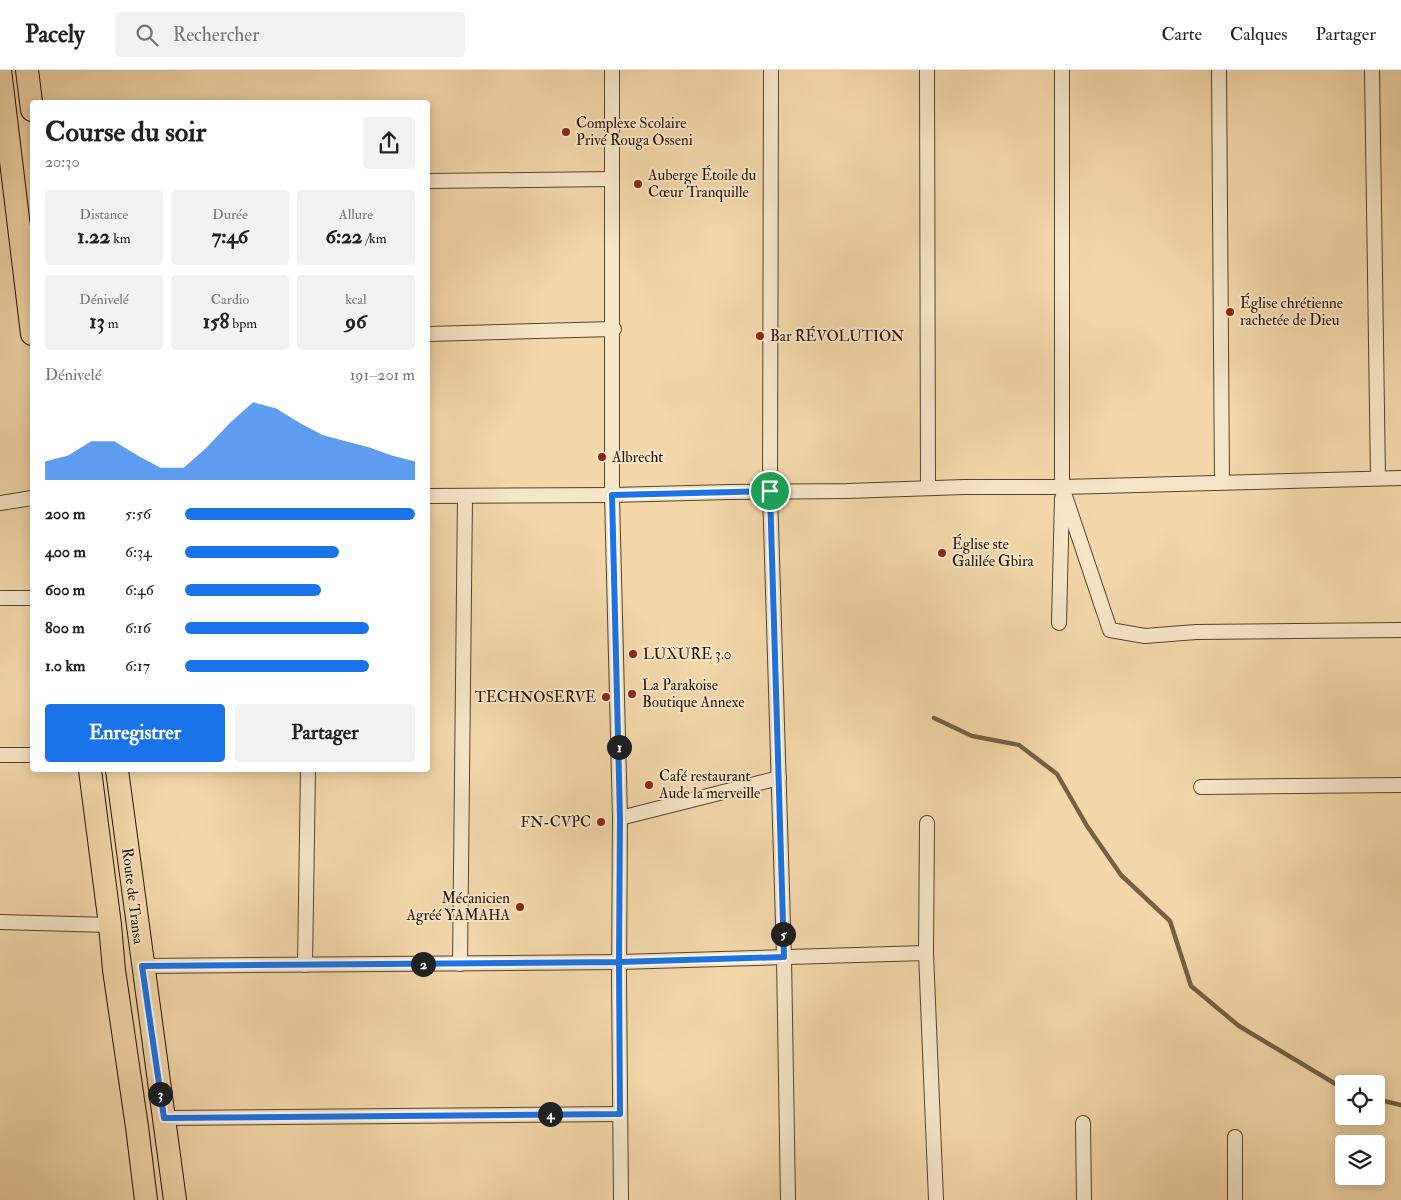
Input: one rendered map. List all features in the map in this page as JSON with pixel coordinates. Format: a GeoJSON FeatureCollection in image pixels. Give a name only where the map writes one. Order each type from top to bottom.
{"type":"FeatureCollection","features":[{"type":"Feature","properties":{"kind":"main road"},"geometry":{"type":"LineString","coordinates":[[0,70],[30,318]]}},
{"type":"Feature","properties":{"kind":"main road"},"geometry":{"type":"LineString","coordinates":[[27,70],[31,100]]}},
{"type":"Feature","properties":{"kind":"main road","name":"Route de Transa"},"geometry":{"type":"LineString","coordinates":[[90,772],[114,970],[146,1200]]}},
{"type":"Feature","properties":{"kind":"main road","name":"Route de Transa"},"geometry":{"type":"LineString","coordinates":[[117,772],[175,1200]]}},
{"type":"Feature","properties":{"kind":"street"},"geometry":{"type":"LineString","coordinates":[[612,70],[614,329],[612,495],[620,818],[620,1200]]}},
{"type":"Feature","properties":{"kind":"street"},"geometry":{"type":"LineString","coordinates":[[771,70],[770,491],[784,957],[788,1200]]}},
{"type":"Feature","properties":{"kind":"street"},"geometry":{"type":"LineString","coordinates":[[926,70],[928,488]]}},
{"type":"Feature","properties":{"kind":"street"},"geometry":{"type":"LineString","coordinates":[[1059,623],[1062,487],[1062,70]]}},
{"type":"Feature","properties":{"kind":"street"},"geometry":{"type":"LineString","coordinates":[[1219,70],[1222,482]]}},
{"type":"Feature","properties":{"kind":"street"},"geometry":{"type":"LineString","coordinates":[[1372,70],[1378,478]]}},
{"type":"Feature","properties":{"kind":"street"},"geometry":{"type":"LineString","coordinates":[[430,182],[612,179]]}},
{"type":"Feature","properties":{"kind":"street"},"geometry":{"type":"LineString","coordinates":[[430,334],[614,329]]}},
{"type":"Feature","properties":{"kind":"street"},"geometry":{"type":"LineString","coordinates":[[430,496],[847,491],[1401,478]]}},
{"type":"Feature","properties":{"kind":"street"},"geometry":{"type":"LineString","coordinates":[[1062,487],[1110,630],[1145,636],[1196,632],[1401,630]]}},
{"type":"Feature","properties":{"kind":"street"},"geometry":{"type":"LineString","coordinates":[[460,964],[465,496]]}},
{"type":"Feature","properties":{"kind":"street"},"geometry":{"type":"LineString","coordinates":[[0,503],[30,498]]}},
{"type":"Feature","properties":{"kind":"street"},"geometry":{"type":"LineString","coordinates":[[0,598],[30,598]]}},
{"type":"Feature","properties":{"kind":"street"},"geometry":{"type":"LineString","coordinates":[[0,755],[30,755]]}},
{"type":"Feature","properties":{"kind":"street"},"geometry":{"type":"LineString","coordinates":[[305,965],[308,772]]}},
{"type":"Feature","properties":{"kind":"street"},"geometry":{"type":"LineString","coordinates":[[620,818],[779,778]]}},
{"type":"Feature","properties":{"kind":"street"},"geometry":{"type":"LineString","coordinates":[[1201,787],[1401,785]]}},
{"type":"Feature","properties":{"kind":"street"},"geometry":{"type":"LineString","coordinates":[[927,823],[926,953],[936,1200]]}},
{"type":"Feature","properties":{"kind":"street"},"geometry":{"type":"LineString","coordinates":[[0,922],[110,925]]}},
{"type":"Feature","properties":{"kind":"street"},"geometry":{"type":"LineString","coordinates":[[142,966],[619,962],[926,953]]}},
{"type":"Feature","properties":{"kind":"street"},"geometry":{"type":"LineString","coordinates":[[164,1118],[620,1114]]}},
{"type":"Feature","properties":{"kind":"street"},"geometry":{"type":"LineString","coordinates":[[1083,1123],[1084,1200]]}},
{"type":"Feature","properties":{"kind":"street"},"geometry":{"type":"LineString","coordinates":[[1235,1137],[1235,1200]]}},
{"type":"Feature","properties":{"kind":"waterway"},"geometry":{"type":"LineString","coordinates":[[934,718],[972,736],[1019,745],[1057,774],[1087,826],[1121,875],[1170,921],[1191,986],[1239,1026],[1335,1084]]}},
{"type":"Feature","properties":{"kind":"waterway"},"geometry":{"type":"LineString","coordinates":[[1385,1101],[1401,1105]]}},
{"type":"Feature","properties":{"kind":"place","name":"Complexe Scolaire Privé Rouga Osseni"},"geometry":{"type":"Point","coordinates":[566,132]}},
{"type":"Feature","properties":{"kind":"place","name":"Auberge Étoile du Cœur Tranquille"},"geometry":{"type":"Point","coordinates":[638,184]}},
{"type":"Feature","properties":{"kind":"place","name":"Église chrétienne rachetée de Dieu"},"geometry":{"type":"Point","coordinates":[1230,312]}},
{"type":"Feature","properties":{"kind":"place","name":"Bar RÉVOLUTION"},"geometry":{"type":"Point","coordinates":[760,336]}},
{"type":"Feature","properties":{"kind":"place","name":"Albrecht"},"geometry":{"type":"Point","coordinates":[602,457]}},
{"type":"Feature","properties":{"kind":"place","name":"Église ste Galilée Gbira"},"geometry":{"type":"Point","coordinates":[942,553]}},
{"type":"Feature","properties":{"kind":"place","name":"LUXURE 3.0"},"geometry":{"type":"Point","coordinates":[633,654]}},
{"type":"Feature","properties":{"kind":"place","name":"La Parakoise Boutique Annexe"},"geometry":{"type":"Point","coordinates":[632,694]}},
{"type":"Feature","properties":{"kind":"place","name":"TECHNOSERVE"},"geometry":{"type":"Point","coordinates":[606,697]}},
{"type":"Feature","properties":{"kind":"place","name":"Café restaurant Aude la merveille"},"geometry":{"type":"Point","coordinates":[649,785]}},
{"type":"Feature","properties":{"kind":"place","name":"FN-CVPC"},"geometry":{"type":"Point","coordinates":[601,822]}},
{"type":"Feature","properties":{"kind":"place","name":"Mécanicien Agréé YAMAHA"},"geometry":{"type":"Point","coordinates":[520,907]}},
{"type":"Feature","properties":{"kind":"route"},"geometry":{"type":"LineString","coordinates":[[770,491],[612,495],[620,818],[619,962],[142,966],[164,1118],[620,1114],[619,962],[784,957],[770,491]]}}]}
